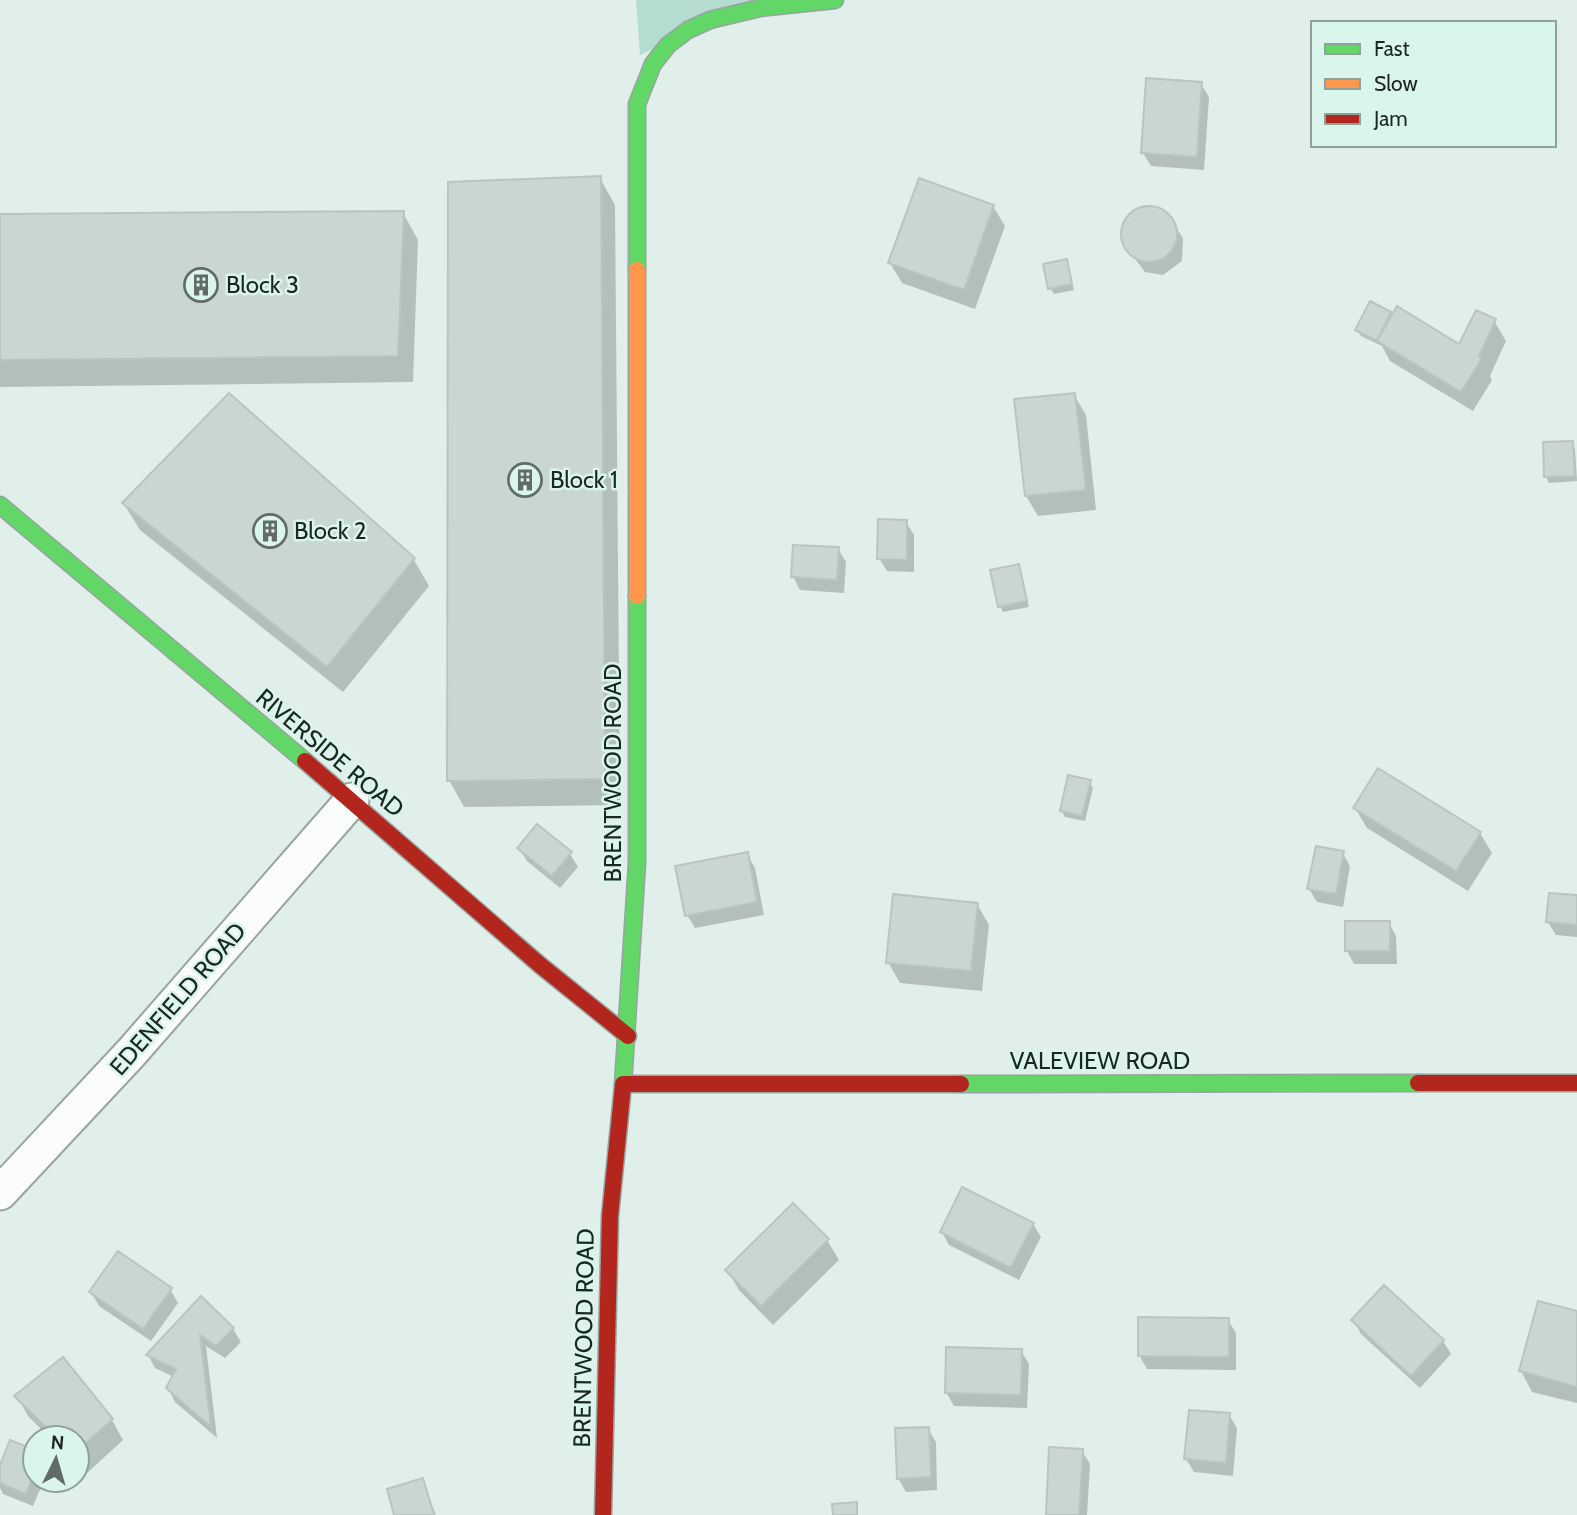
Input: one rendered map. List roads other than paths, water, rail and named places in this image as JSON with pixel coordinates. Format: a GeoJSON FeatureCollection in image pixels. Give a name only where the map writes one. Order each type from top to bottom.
{"type":"FeatureCollection","features":[{"type":"Feature","properties":{"kind":"street","name":"BRENTWOOD ROAD"},"geometry":{"type":"LineString","coordinates":[[603,1515],[610,1216],[628,1036],[636,863],[638,104],[653,64],[673,40],[713,17],[835,0]]}},
{"type":"Feature","properties":{"kind":"street","name":"RIVERSIDE ROAD"},"geometry":{"type":"LineString","coordinates":[[0,505],[352,800],[540,965],[628,1036]]}},
{"type":"Feature","properties":{"kind":"street","name":"EDENFIELD ROAD"},"geometry":{"type":"LineString","coordinates":[[0,1193],[131,1053],[352,800]]}},
{"type":"Feature","properties":{"kind":"street","name":"VALEVIEW ROAD"},"geometry":{"type":"LineString","coordinates":[[623,1084],[1577,1083]]}},
{"type":"Feature","properties":{"kind":"place","name":"Block 3"},"geometry":{"type":"Point","coordinates":[201,285]}},
{"type":"Feature","properties":{"kind":"place","name":"Block 1"},"geometry":{"type":"Point","coordinates":[525,480]}},
{"type":"Feature","properties":{"kind":"place","name":"Block 2"},"geometry":{"type":"Point","coordinates":[270,531]}}]}
